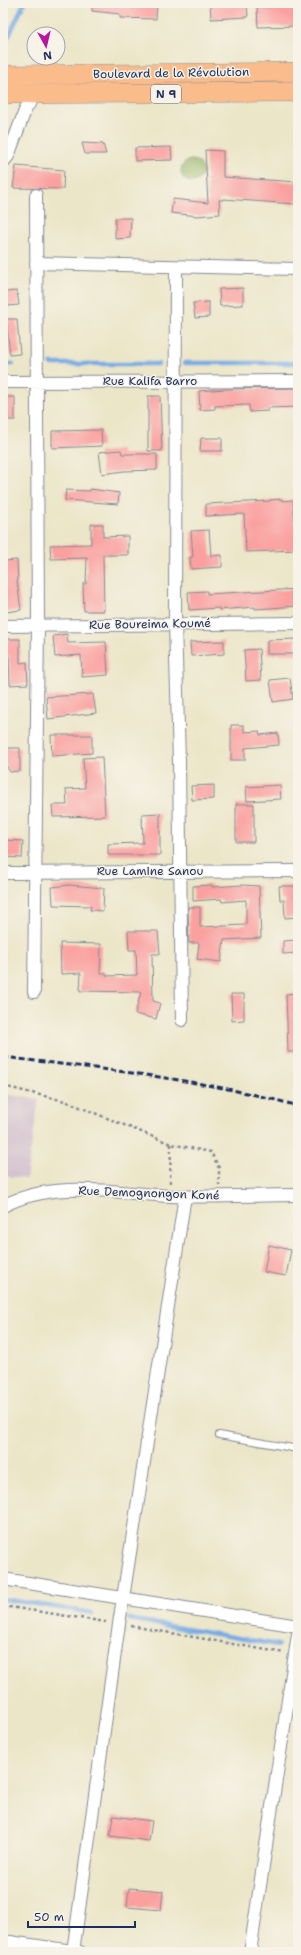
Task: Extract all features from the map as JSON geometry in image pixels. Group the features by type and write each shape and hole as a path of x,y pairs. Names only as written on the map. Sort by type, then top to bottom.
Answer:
{"main road":[{"name":"Boulevard de la Révolution","path":"3,75 298,72"},
{"name":"Boulevard de la Révolution","path":"35,95 298,92"},
{"name":"N 9","path":"3,94 35,95"}],"street":[{"path":"3,162 8,156 26,108 35,95"},
{"path":"34,992 34,872 38,625 36,195"},
{"path":"36,263 298,269"},
{"path":"176,266 175,623 182,1020"},
{"name":"Rue Kalifa Barro","path":"3,382 298,381"},
{"name":"Rue Boureima Koumé","path":"3,626 175,623 298,623"},
{"name":"Rue Lamine Sanou","path":"3,873 298,871"},
{"name":"Rue Demognongon Koné","path":"3,1206 16,1199 68,1191 98,1190 170,1196 298,1195"},
{"path":"3,1941 75,1952 119,1624 185,1196"},
{"path":"3,1578 124,1599 298,1626"},
{"path":"250,1952 298,1634"}],"lane":[{"path":"219,1435 298,1449"}],"path":[{"path":"3,1086 65,1101 171,1144 211,1152 219,1168 219,1196"},
{"path":"170,1196 171,1144"},
{"path":"3,1606 119,1624 295,1655"}],"shaded area":[{"path":"3,1094 39,1099 26,1179 3,1175"}],"green space":[{"path":"192,160 200,163 203,171 200,179 192,182 184,179 181,171 184,163"}],"building":[{"path":"92,3 157,3 156,19 120,18 120,14 92,11"},
{"path":"210,3 247,3 248,17 211,19"},
{"path":"284,3 298,3 298,26 258,27 257,7 283,6"},
{"path":"82,143 103,144 106,154 85,154"},
{"path":"171,147 172,160 135,161 135,148"},
{"path":"205,150 223,151 223,177 298,182 298,200 295,200 295,204 223,199 219,200 220,214 198,216 171,213 173,199 208,203"},
{"path":"16,166 64,170 63,189 13,188"},
{"path":"115,218 131,218 130,238 115,239"},
{"path":"243,288 243,305 220,306 219,289"},
{"path":"17,291 19,305 8,306 5,292"},
{"path":"209,302 209,317 195,318 193,303"},
{"path":"6,319 17,319 20,354 10,355"},
{"path":"297,388 298,407 268,408 268,411 250,412 249,405 215,406 215,409 200,410 199,391 225,389"},
{"path":"148,396 160,396 162,451 148,451"},
{"path":"3,397 15,397 15,420 3,420"},
{"path":"101,430 102,446 52,448 52,431"},
{"path":"201,438 222,438 222,451 200,451"},
{"path":"121,450 122,454 157,454 157,470 124,471 102,474 99,452"},
{"path":"90,489 119,493 118,504 65,500 66,490 90,491"},
{"path":"282,499 282,501 293,500 298,550 246,552 244,514 206,516 206,504 270,501"},
{"path":"91,524 103,524 103,537 128,536 128,555 103,555 104,611 84,611 83,584 86,584 87,558 51,559 50,545 91,544"},
{"path":"209,530 211,556 222,555 222,567 191,569 190,557 193,557 191,531"},
{"path":"17,560 17,581 21,610 6,612 3,589 3,561"},
{"path":"298,589 298,606 255,609 255,607 219,610 219,608 189,610 188,592 207,591 207,594"},
{"path":"67,634 68,643 106,642 108,675 82,677 81,655 55,657 53,636"},
{"path":"3,639 20,639 20,663 27,662 28,684 10,685 9,656 3,656"},
{"path":"296,639 297,654 267,654 267,640"},
{"path":"224,641 224,654 191,656 190,642"},
{"path":"259,649 261,680 246,681 244,650"},
{"path":"290,678 293,699 273,702 270,680"},
{"path":"93,694 96,713 48,719 46,697"},
{"path":"231,725 244,725 244,732 259,731 260,735 278,733 279,745 245,748 245,760 231,760"},
{"path":"51,735 92,735 92,753 52,756"},
{"path":"3,748 20,748 20,771 10,772 3,760"},
{"path":"102,757 105,816 53,817 52,805 67,805 66,789 85,788 83,758"},
{"path":"214,785 214,799 192,800 191,786"},
{"path":"280,785 281,799 247,801 246,787"},
{"path":"236,804 254,804 254,842 236,842"},
{"path":"160,813 160,855 108,855 108,844 143,843 142,814"},
{"path":"3,840 23,841 22,858 3,857"},
{"path":"69,885 104,888 103,911 90,910 91,906 53,905 52,887"},
{"path":"212,885 212,887 242,885 259,886 261,938 224,940 221,962 197,959 199,943 189,943 188,907 200,907 200,927 246,925 246,900 222,902 221,899 193,901 193,886"},
{"path":"279,886 298,886 298,917 285,918 284,900 280,900"},
{"path":"128,931 158,931 160,954 152,954 153,1001 160,1003 156,1019 135,1014 141,992 80,991 81,973 61,974 60,943 101,944 100,973 106,973 106,976 137,975 136,950 129,950"},
{"path":"298,940 298,953 283,954 283,941"},
{"path":"298,993 298,1052 288,1052 286,994"},
{"path":"231,994 244,994 244,1020 232,1021"},
{"path":"269,1245 291,1250 286,1276 264,1272"},
{"path":"113,1816 152,1821 149,1841 110,1836"},
{"path":"129,1888 163,1891 161,1910 127,1907"}],"waterway":[{"path":"9,36 24,3"},
{"path":"185,363 296,363"},
{"path":"3,364 13,364"},
{"path":"51,364 158,364"},
{"path":"3,1599 92,1613"},
{"path":"129,1619 278,1645"}],"railway":[{"path":"3,1057 189,1082 298,1106"}]}
